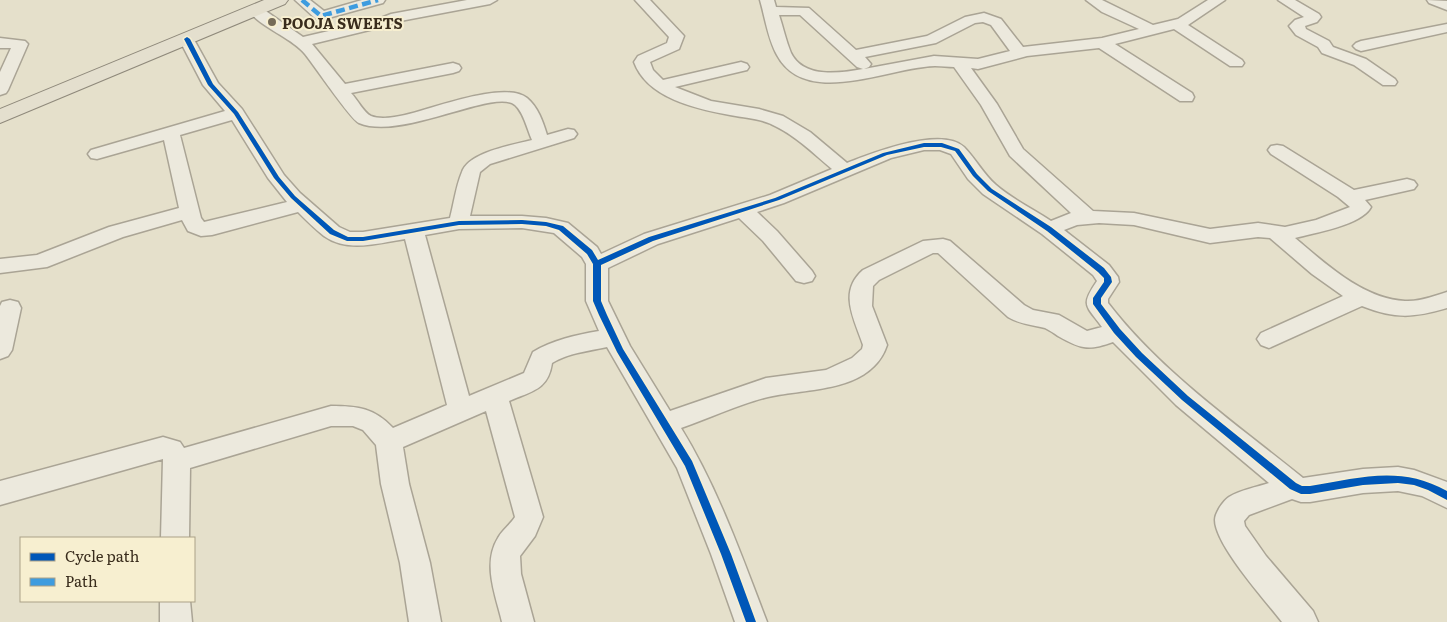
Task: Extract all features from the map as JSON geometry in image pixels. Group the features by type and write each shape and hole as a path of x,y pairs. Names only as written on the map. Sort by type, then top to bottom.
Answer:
{"main road":[{"path":"0,117 279,0"}],"street":[{"path":"302,0 321,16 378,0"},
{"path":"302,42 381,23 391,18 490,0"},
{"path":"642,0 677,36 674,46 644,59 642,69 648,76 662,86 705,104 766,115 778,120 793,128 844,170"},
{"path":"1093,0 1108,10 1134,20 1153,31"},
{"path":"870,72 804,11 768,5 784,54 792,65 811,76 837,78 934,61 978,64 1042,49 1102,43 1176,24 1199,13 1218,0"},
{"path":"1286,0 1314,16 1312,19 1296,26 1301,32 1320,41 1327,50 1360,62 1388,82"},
{"path":"1434,0 1447,6"},
{"path":"255,10 302,42 363,119 370,124 380,124 492,98 512,97 525,106 542,143"},
{"path":"853,55 931,40 970,20 984,16 996,22 1020,53"},
{"path":"1176,24 1236,63"},
{"path":"1361,46 1447,28"},
{"path":"187,39 211,85 236,113 277,178 301,205 332,232 347,240 364,239 459,223 522,222 546,224 561,228 590,252 597,264 598,301 613,337 689,464 726,554 751,622"},
{"path":"0,43 17,42 20,45 0,90"},
{"path":"1102,43 1186,97"},
{"path":"959,63 989,104 1016,152 1107,277 1108,282 1097,298 1097,304 1116,331 1185,398 1293,486 1301,490 1371,480 1405,479 1433,486 1447,496"},
{"path":"662,86 741,67"},
{"path":"341,90 453,68"},
{"path":"98,154 171,134 236,113"},
{"path":"171,134 189,211 195,226 201,229 212,228 301,205"},
{"path":"459,223 471,171 476,165 484,160 568,134"},
{"path":"597,264 667,233 777,199 844,170 904,149 924,145 952,147 957,150 975,175 990,190 1067,223 1134,219 1210,236 1258,230 1276,233 1295,233 1353,214 1361,207 1350,197 1277,150"},
{"path":"1350,197 1407,185"},
{"path":"743,210 770,236 804,276"},
{"path":"0,266 40,262 116,232 189,211"},
{"path":"413,230 462,411"},
{"path":"1276,233 1326,275 1363,296 1386,305 1405,309 1447,300"},
{"path":"664,424 766,388 829,380 860,365 872,354 875,345 861,306 862,283 871,275 930,246 943,246 1016,311 1028,318 1051,321 1082,339 1092,340 1116,331"},
{"path":"1269,339 1363,296"},
{"path":"0,350 10,308"},
{"path":"389,442 533,380 538,374 541,358 558,349 613,337"},
{"path":"495,396 528,517 527,525 522,533 510,544 506,551 505,563 518,622"},
{"path":"177,461 331,416 354,416 372,423 389,442 396,484 415,563 425,622"},
{"path":"0,493 162,448 170,449 174,452 177,461 175,537"},
{"path":"1293,486 1239,506 1229,518 1231,531 1256,566 1302,622"},
{"path":"175,602 176,622"}],"marked path":[{"path":"302,0 321,16 378,0"}],"cycle path":[{"path":"187,39 211,85 236,113 277,178 293,197 332,232 347,239 363,239 459,223 522,222 546,224 561,228 590,252 597,264 597,301 603,315 620,350 689,464 726,554 751,622"},
{"path":"597,264 651,239 777,199 885,154 924,145 942,145 957,150 975,175 990,190 1049,229 1101,270 1107,277 1108,282 1097,298 1097,304 1117,331 1139,355 1185,398 1293,486 1301,490 1310,490 1363,481 1398,479 1414,481 1431,487 1447,496"}],"place":[{"name":"POOJA SWEETS","path":"272,22"}]}
